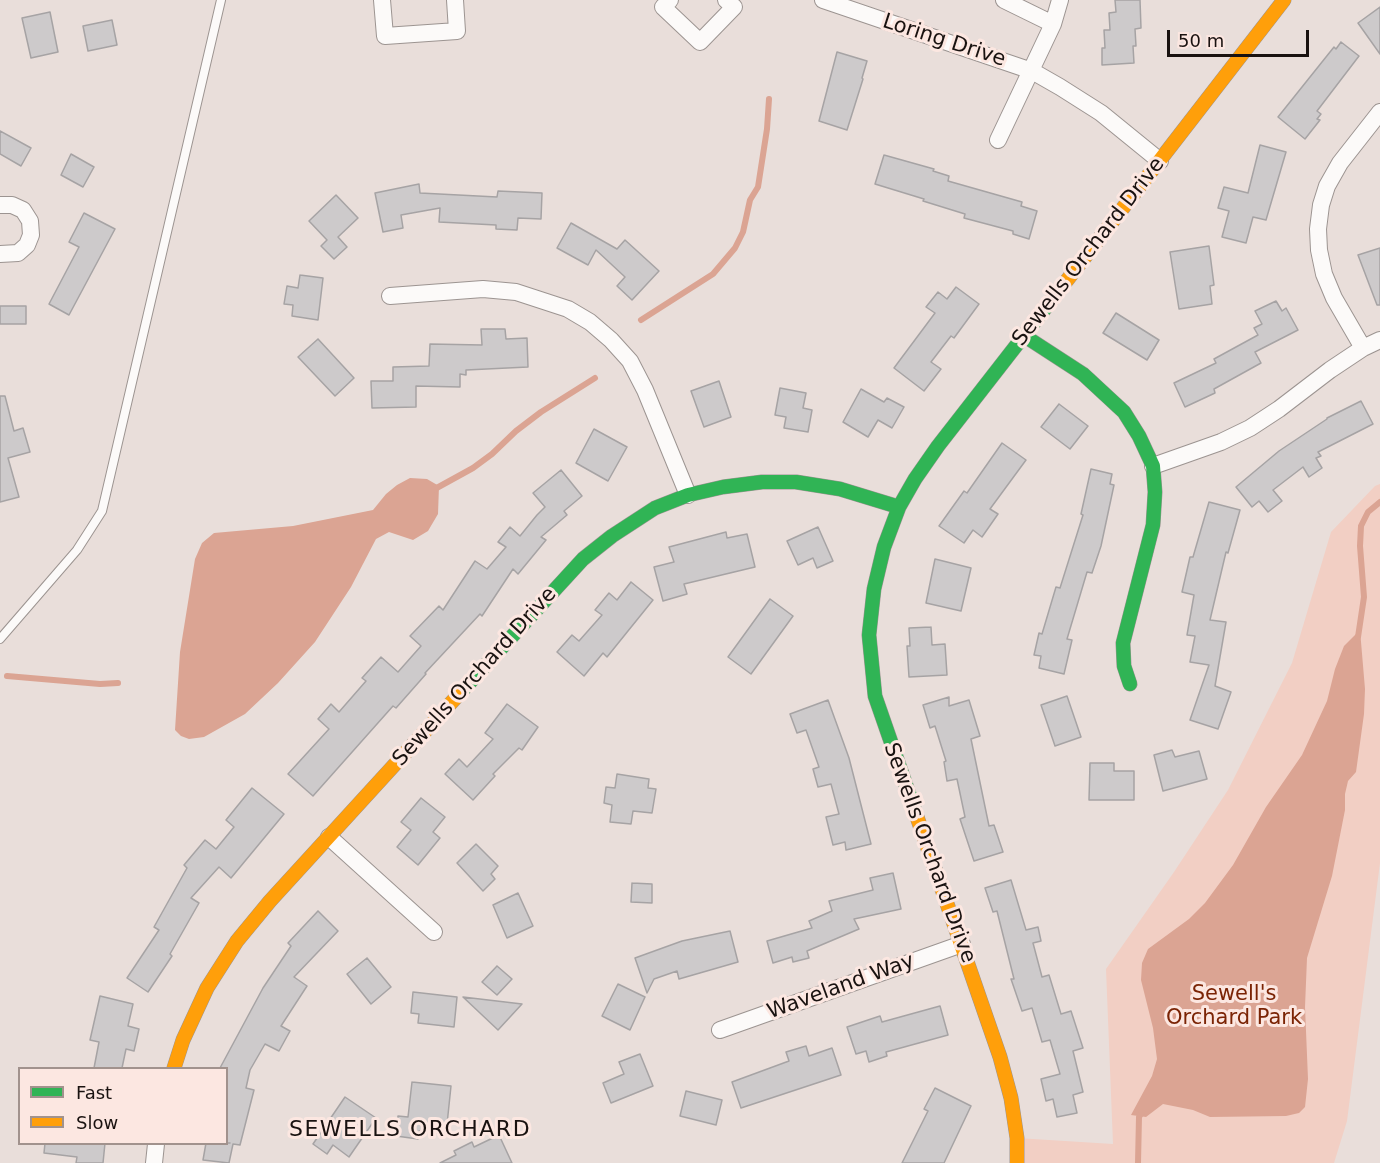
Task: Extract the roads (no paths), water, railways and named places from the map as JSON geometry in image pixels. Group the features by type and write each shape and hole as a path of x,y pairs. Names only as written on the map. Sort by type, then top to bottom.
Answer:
{"street":[{"path":"382,0 385,36 457,31 455,0"},
{"path":"670,0 663,7 700,42 734,7 726,0"},
{"name":"Loring Drive","path":"823,0 1032,71 1101,113 1160,161"},
{"path":"1004,0 1053,24"},
{"name":"Loring Drive","path":"998,140 1053,24 1060,0"},
{"name":"Sewells Orchard Drive","path":"1017,1163 1017,1138 1011,1098 1000,1057 875,696 869,635 874,589 884,547 899,507 915,479 1023,335 1284,0"},
{"path":"1363,348 1334,298 1324,274 1318,229 1321,205 1327,186 1340,163 1380,112"},
{"path":"0,205 12,205 23,210 30,221 32,235 27,245 18,253 0,254"},
{"path":"390,296 483,289 516,292 568,309 590,322 630,361 645,390 688,495"},
{"path":"1023,335 1083,374 1124,412 1139,436 1153,466 1155,492 1153,525 1123,643 1124,666 1130,684"},
{"path":"1153,466 1221,442 1250,428 1363,348 1380,340"},
{"name":"Sewells Orchard Drive","path":"174,1067 183,1040 207,988 237,941 583,559 635,519 655,508 688,495 723,486 762,482 796,483 840,489 899,507"},
{"path":"329,837 434,932"},
{"name":"Waveland Way","path":"720,1030 962,944"},
{"path":"154,1163 156,1145"}],"lane":[{"path":"0,639 77,550 102,511 221,0"}],"waterway":[{"path":"641,320 713,274 735,248 743,232 750,200 758,187 769,99"},
{"path":"433,490 473,468 541,412 595,378"},
{"path":"1358,637 1364,597 1360,546 1361,526 1368,512 1380,502"},
{"path":"7,676 100,684 118,683"},
{"path":"1138,1163 1139,1117 1142,1112"}],"district":[{"name":"SEWELLS ORCHARD","path":"410,1130"}],"park label":[{"name":"Sewell's Orchard Park","path":"1234,1007"}]}
